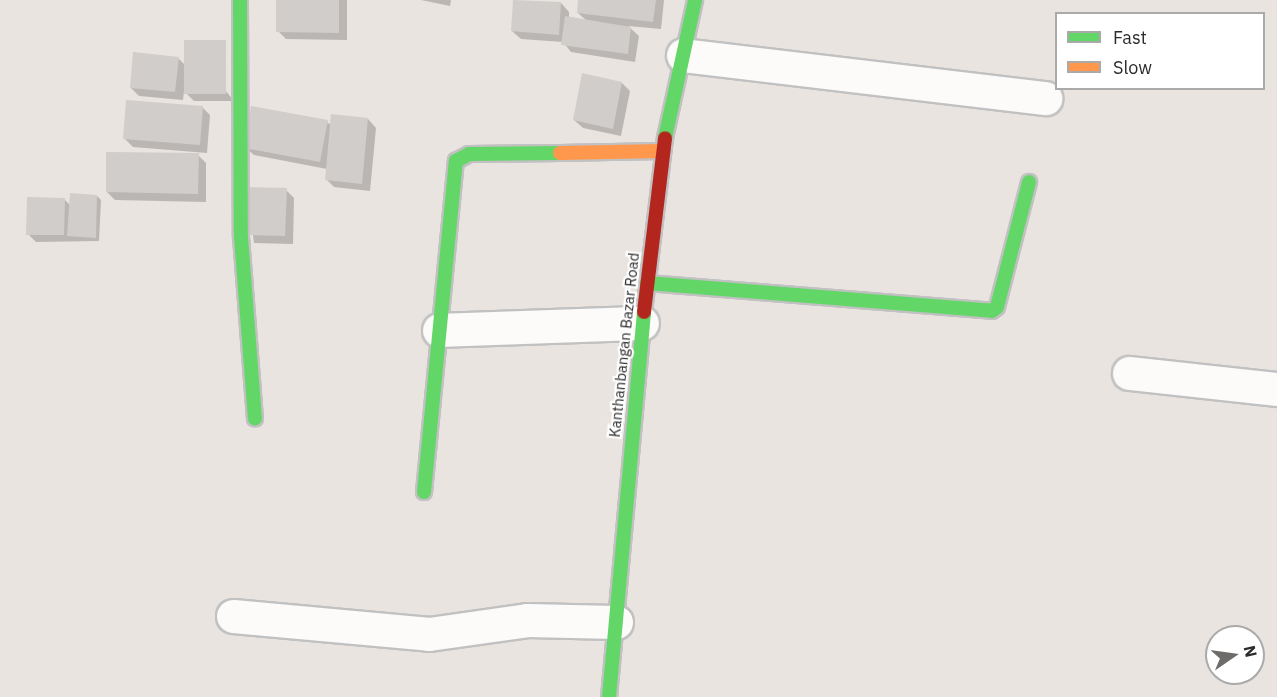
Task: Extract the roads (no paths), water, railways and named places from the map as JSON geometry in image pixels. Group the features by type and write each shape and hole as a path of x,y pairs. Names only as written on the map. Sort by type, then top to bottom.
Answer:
{"street":[{"path":"240,0 241,237 255,418"},
{"name":"Kanthanbangan Bazar Road","path":"609,697 642,322 662,151 695,0"},
{"path":"683,55 1045,98"},
{"path":"424,492 453,165 461,157 662,151"},
{"path":"646,283 992,311 997,307 1029,182"},
{"path":"439,330 642,322"},
{"path":"1129,373 1277,389"},
{"path":"233,616 429,634 527,620 616,622"}]}
